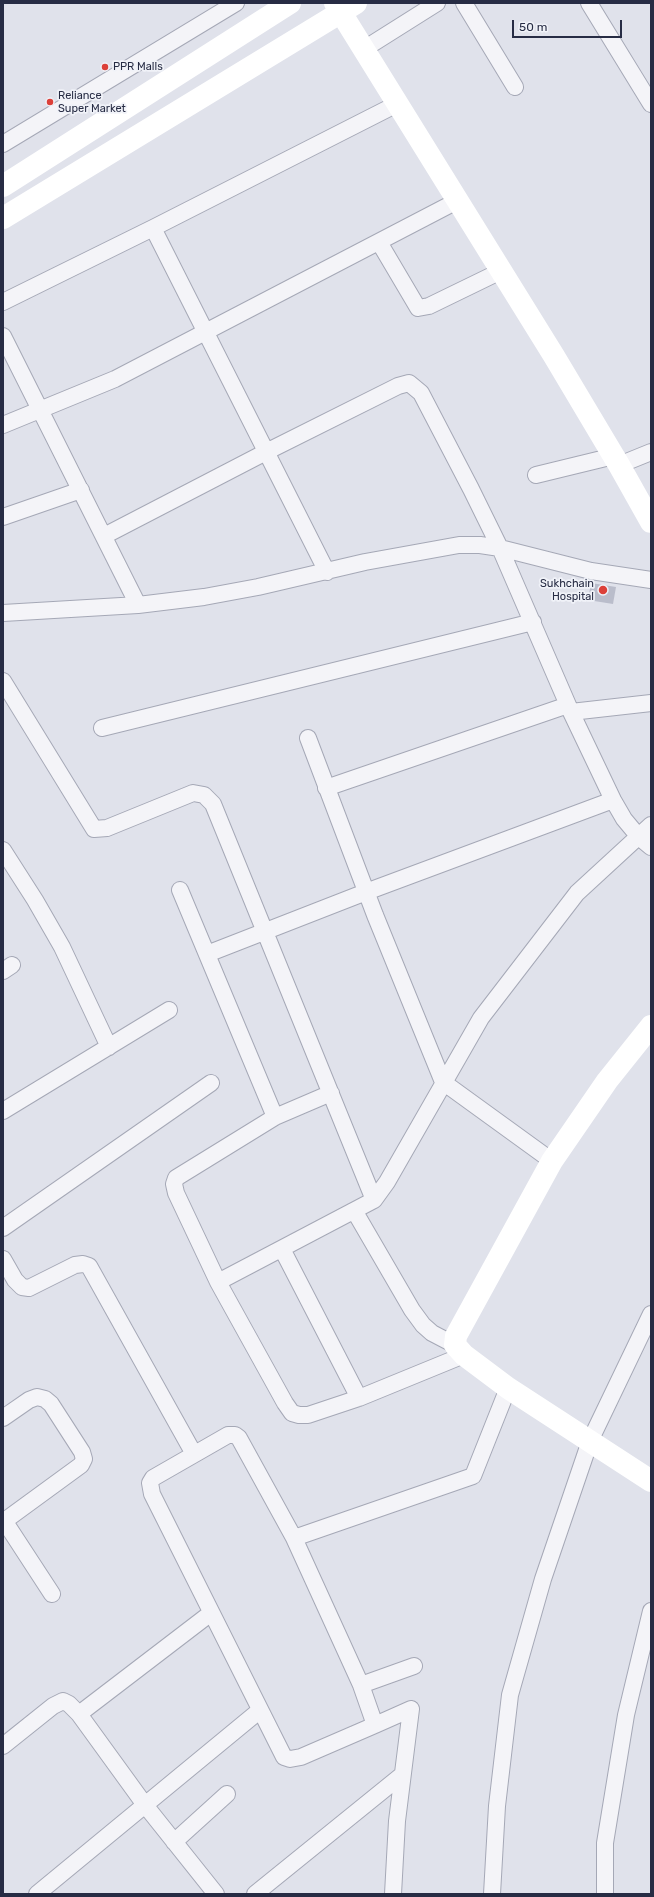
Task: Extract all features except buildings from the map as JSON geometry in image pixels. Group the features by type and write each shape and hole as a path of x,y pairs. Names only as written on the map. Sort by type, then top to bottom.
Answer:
{"street":[{"path":"3,144 236,3"},
{"path":"3,186 290,3"},
{"path":"364,49 437,3"},
{"path":"464,3 515,87"},
{"path":"590,3 651,104"},
{"path":"3,218 344,6 364,49 617,460 651,522"},
{"path":"3,302 398,104"},
{"path":"3,425 115,379 206,333 457,201"},
{"path":"153,228 327,572"},
{"path":"379,242 418,308 429,306 501,271"},
{"path":"4,342 41,410 138,605"},
{"path":"104,536 266,452 398,386 409,383 421,393 500,548 570,708 613,800 624,819 638,837 651,847"},
{"path":"536,475 651,452"},
{"path":"3,517 81,490"},
{"path":"3,613 138,605 204,597 327,572 365,562 459,545 480,545 500,548 592,571 651,580"},
{"path":"102,728 532,622"},
{"path":"3,681 94,829 107,828 193,793 204,795 213,804 374,1200"},
{"path":"326,788 570,708 651,703"},
{"path":"308,738 366,892 444,1082 552,1161"},
{"path":"207,954 366,892 613,800"},
{"path":"218,1282 355,1212 374,1200 387,1182 481,1018 577,893 651,825"},
{"path":"3,850 35,900 62,947 109,1047"},
{"path":"180,890 275,1117"},
{"path":"3,1111 169,1010"},
{"path":"460,1350 456,1336 552,1161 607,1081 651,1026"},
{"path":"3,1228 211,1083"},
{"path":"330,1093 275,1117 176,1178 174,1184 176,1193 218,1282 292,1413 299,1416 308,1415 359,1398 460,1350"},
{"path":"355,1212 416,1315 432,1333 460,1350 508,1388 651,1481"},
{"path":"282,1249 359,1398"},
{"path":"3,1259 15,1280 22,1287 29,1288 75,1265 83,1264 89,1266 194,1454"},
{"path":"492,1894 497,1806 510,1695 543,1579 590,1441 651,1314"},
{"path":"294,1538 473,1476 508,1388"},
{"path":"3,1418 29,1400 37,1397 45,1399 51,1404 82,1452 84,1459 81,1465 4,1520 52,1594"},
{"path":"375,1725 361,1685 294,1538 239,1438 235,1435 228,1435 158,1474 150,1483 152,1494 259,1711 284,1756 290,1759 301,1757 375,1725 411,1709 397,1821 393,1894"},
{"path":"605,1894 605,1843 626,1715 651,1611"},
{"path":"79,1714 211,1613"},
{"path":"361,1685 414,1666"},
{"path":"3,1746 53,1706 63,1701 79,1714 145,1805 216,1894"},
{"path":"37,1894 259,1711"},
{"path":"255,1894 402,1775"},
{"path":"174,1842 227,1794"}],"place":[{"name":"PPR Malls","path":"105,67"},
{"name":"Reliance Super Market","path":"50,102"},
{"name":"Sukhchain Hospital","path":"603,590"}]}
